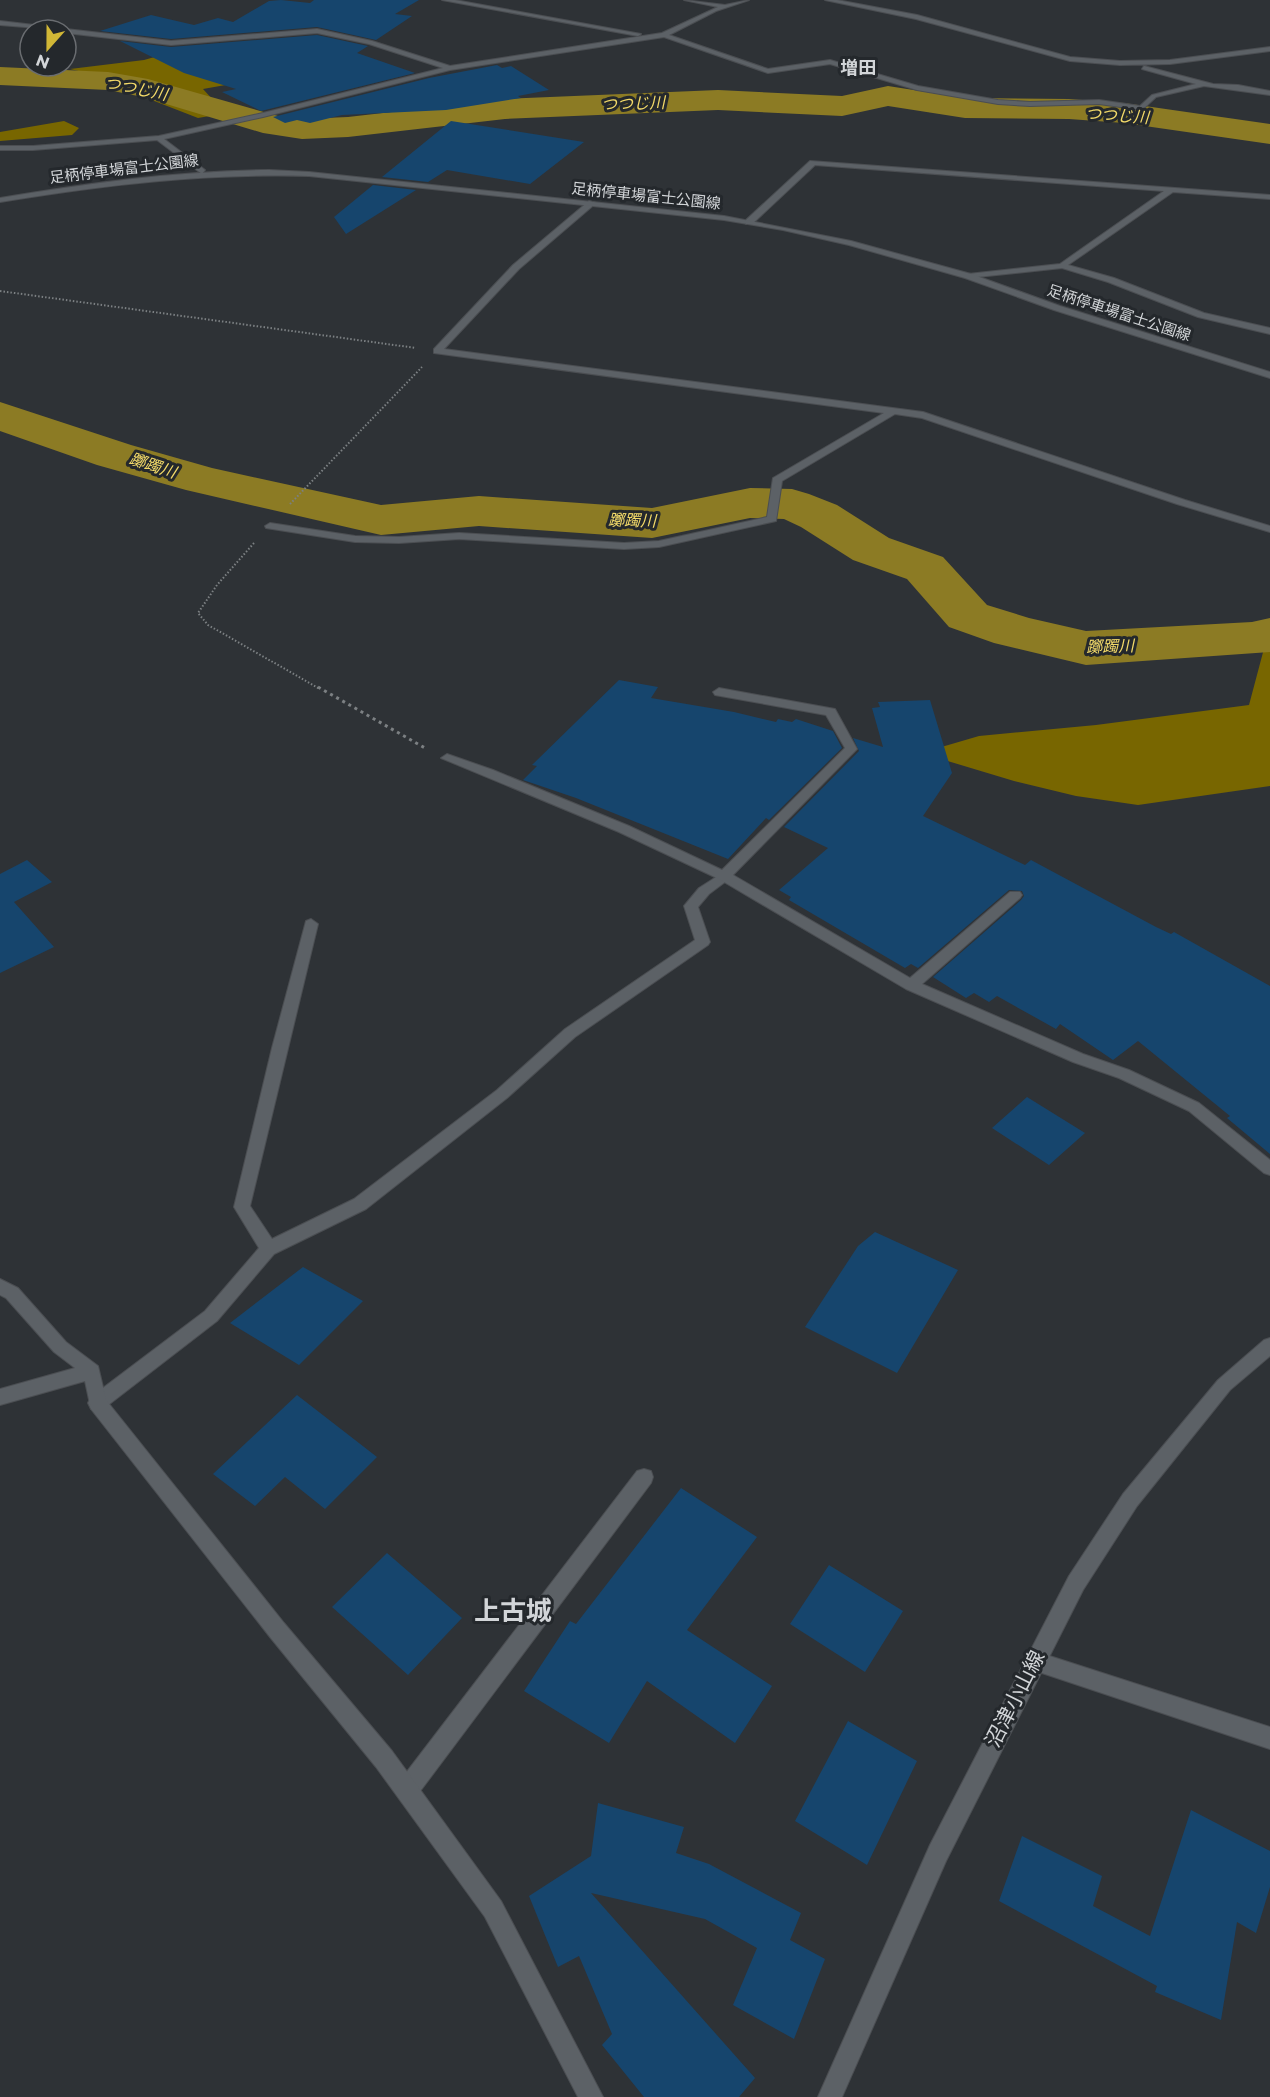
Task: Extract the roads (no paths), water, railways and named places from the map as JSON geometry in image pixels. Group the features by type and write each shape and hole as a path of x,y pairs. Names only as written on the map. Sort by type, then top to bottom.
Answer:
{"street":[{"path":"452,0 653,37"},
{"path":"687,0 724,6"},
{"path":"0,148 33,148 159,138 263,116 450,68 664,35 724,6 746,0"},
{"path":"828,0 917,17 1070,59 1127,63 1209,59 1270,49"},
{"path":"0,23 18,25"},
{"path":"78,32 171,43 317,31 370,42 450,68"},
{"path":"664,35 768,71 830,62 917,88 998,102 1030,104 1099,102 1142,108 1154,96 1203,84"},
{"path":"1127,63 1203,84 1270,93"},
{"path":"159,138 202,172"},
{"path":"749,222 813,163 1270,196"},
{"name":"足柄停車場富士公園線","path":"0,200 136,178 245,171 309,174 592,203 749,222 851,243 968,276 1057,308 1270,375"},
{"path":"1062,266 1171,190"},
{"path":"592,203 516,267 437,351 923,415 1181,502 1270,529"},
{"path":"968,276 1062,266 1111,280 1201,315 1270,331"},
{"path":"270,526 355,540 459,536 624,546 659,544 772,519 777,480 893,411"},
{"path":"96,1403 211,1316 268,1249 360,1204 502,1094 570,1033 703,942 691,906 851,749 831,712 719,692"},
{"path":"447,758 624,829 724,876 911,985 1078,1058 1124,1074 1194,1107 1270,1169"},
{"path":"911,985 1015,895"},
{"path":"268,1249 263,1237 242,1208 279,1048 311,924"},
{"path":"0,1286 12,1293 60,1347 92,1371 96,1403 277,1630 384,1758 493,1909 591,2097"},
{"name":"沼津小山線","path":"830,2097 938,1853 1076,1583 1130,1500 1224,1384 1270,1345"},
{"path":"0,1397 92,1371"},
{"path":"407,1790 644,1476"},
{"path":"1034,1662 1270,1738"}],"waterway":[{"name":"つつじ川","path":"0,76 108,81 148,88 275,126 302,129 348,127 505,109 718,100 842,106 888,96 965,108 1069,109 1124,113 1270,134"},
{"name":"躑躅川","path":"0,416 114,455 203,480 381,520 479,511 652,523 750,503 792,504 819,516 871,549 925,568 968,616 1013,631 1086,648 1261,638 1270,634"}],"district":[{"name":"増田","path":"858,68"},
{"name":"上古城","path":"513,1611"}]}
